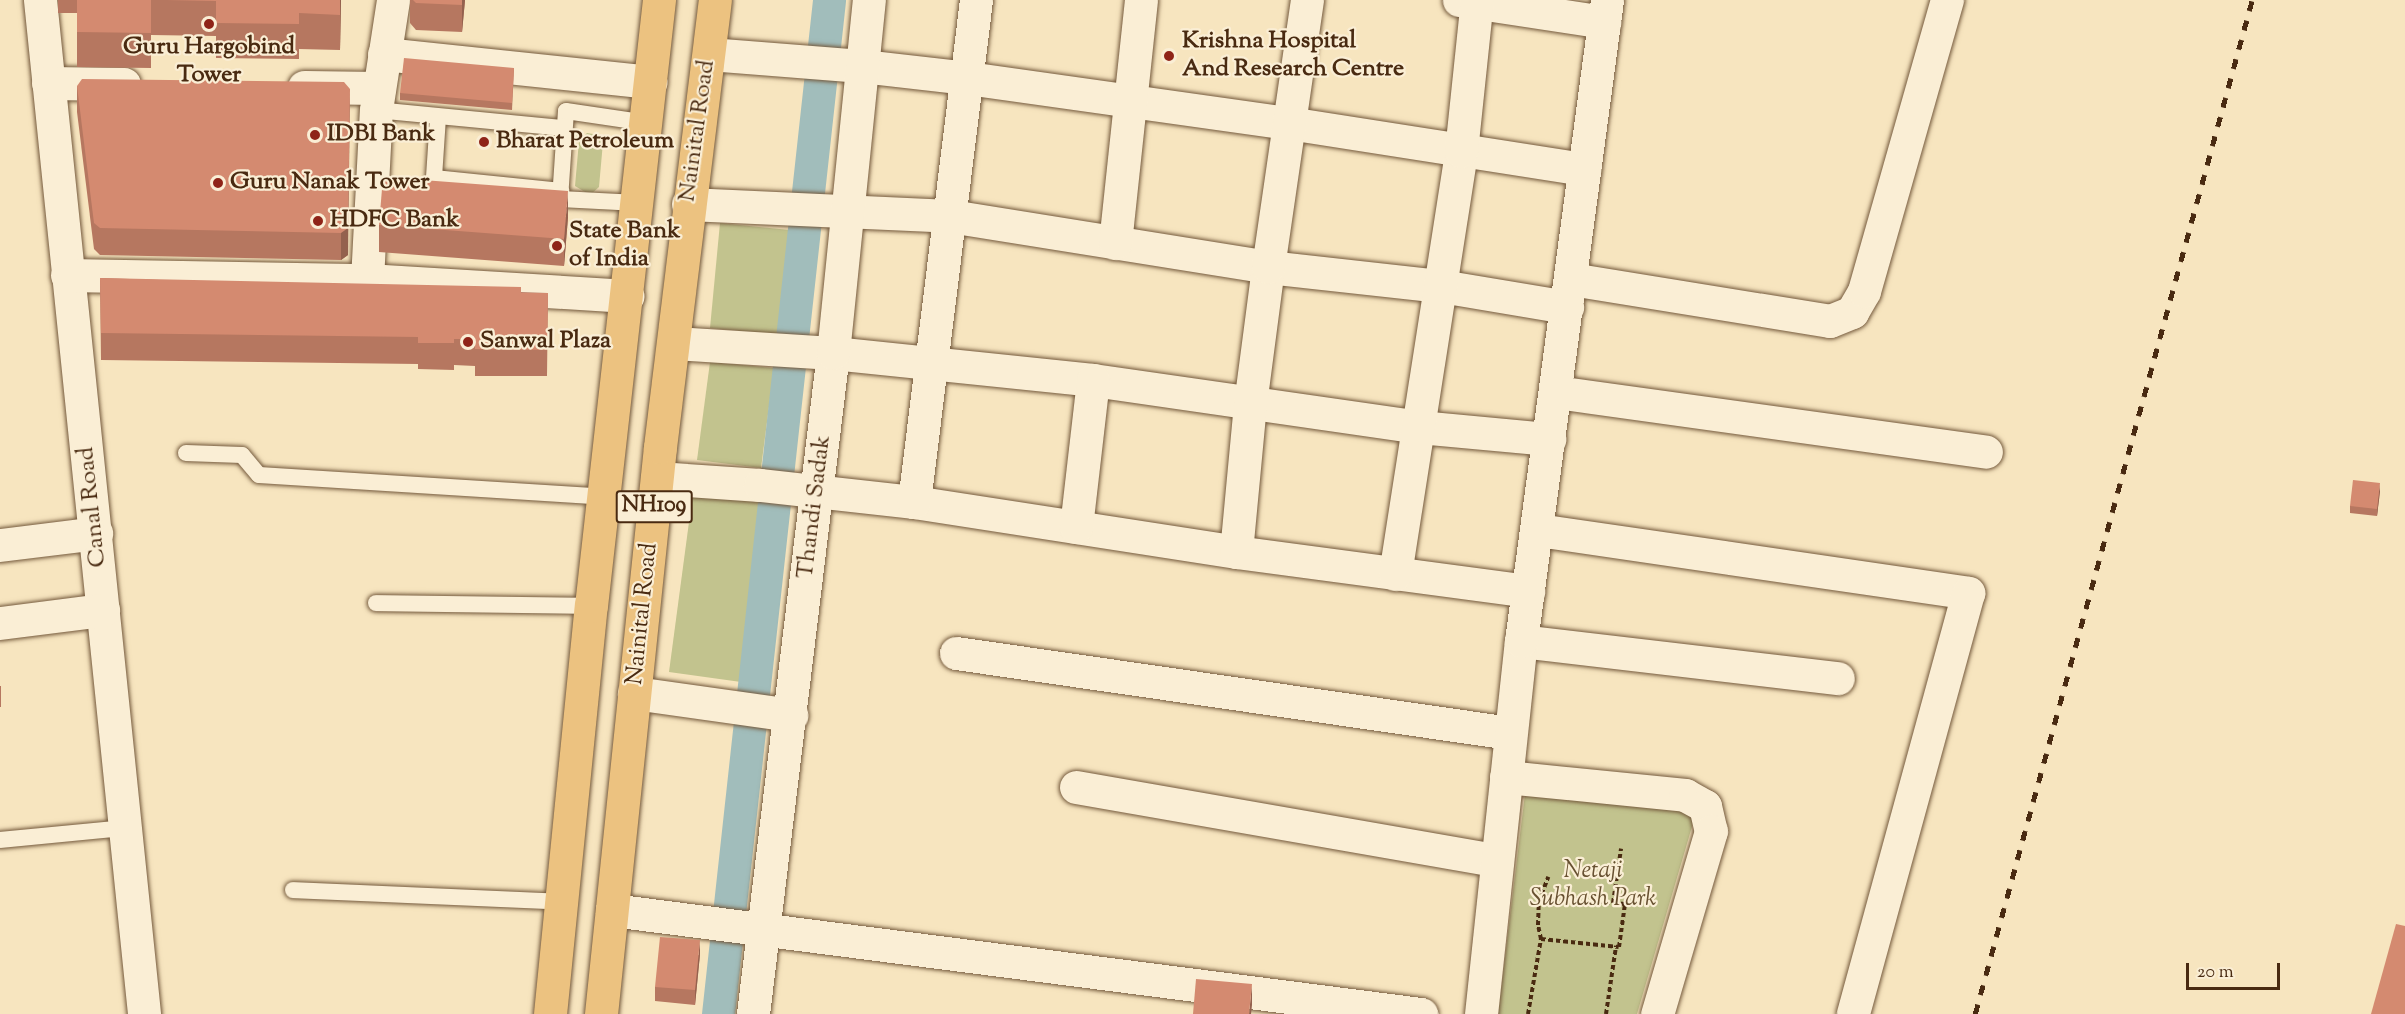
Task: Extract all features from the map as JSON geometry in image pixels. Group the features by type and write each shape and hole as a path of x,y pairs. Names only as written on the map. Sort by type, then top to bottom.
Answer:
{"highway":[{"name":"Nainital Road","path":"550,1014 591,606 628,296 659,0"},
{"name":"Nainital Road","path":"600,1014 688,204 715,0"},
{"path":"638,203 688,204"}],"street":[{"name":"Canal Road","path":"40,0 144,1014"},
{"path":"367,280 378,99 393,0"},
{"name":"Thandi Sadak","path":"753,1014 741,926 818,210 835,64 869,0"},
{"path":"914,502 976,0"},
{"path":"1115,243 1141,0"},
{"path":"1236,552 1250,404 1306,0"},
{"path":"688,204 950,216 1268,267 1441,286 1569,293 1830,321 1852,312 1864,291 1947,0"},
{"path":"1395,574 1461,150 1471,1 1605,11 1538,530 1521,641 1481,1014"},
{"path":"385,50 587,66 599,75 651,82"},
{"path":"709,54 968,78 1289,123 1584,170"},
{"path":"48,83 154,85"},
{"path":"272,86 378,99"},
{"path":"67,275 367,280 628,296"},
{"path":"674,343 803,352 1093,380 1419,427 1549,439"},
{"path":"1076,527 1093,380"},
{"path":"1556,392 1986,452"},
{"path":"657,478 914,502 1236,552 1528,591"},
{"path":"1538,530 1968,593 1853,1014"},
{"path":"0,545 96,533"},
{"path":"0,623 103,610"},
{"path":"1521,641 1838,678"},
{"path":"956,653 1510,733"},
{"path":"634,693 765,711"},
{"path":"1506,777 1685,795 1705,806 1711,831 1657,1014"},
{"path":"1076,787 1496,860"},
{"path":"612,910 1421,1014"}],"lane":[{"path":"378,99 438,117 564,128"},
{"path":"638,203 560,200 564,128 566,111 646,123"},
{"path":"438,117 434,178 561,190"},
{"path":"186,453 242,455 259,475 604,497"},
{"path":"376,603 591,606"},
{"path":"0,840 125,828"},
{"path":"293,890 562,902"}],"path":[{"path":"1613,903 1621,849"},
{"path":"1528,1014 1541,939 1539,901 1543,896 1548,877"},
{"path":"1541,939 1619,947 1624,904 1543,896"},
{"path":"1606,1014 1616,946"}],"green space":[{"path":"587,133 599,135 603,142 599,187 590,195 575,186 579,141"},
{"path":"720,223 790,230 780,335 710,328"},
{"path":"710,362 774,368 761,468 697,460"},
{"path":"693,492 765,502 741,682 669,672"},
{"name":"Netaji Subhash Park","path":"1525,794 1696,813 1637,1014 1498,1014"}],"building":[{"path":"77,0 151,0 151,33 77,32"},
{"path":"166,0 340,0 340,15 299,13 299,24 216,23 216,1"},
{"path":"413,0 462,0 462,5 416,3"},
{"path":"404,58 514,68 512,103 400,93"},
{"name":"Guru Nanak Tower","path":"82,79 344,82 350,89 348,228 341,233 100,228 94,223 77,86"},
{"path":"383,177 568,191 564,239 379,225"},
{"path":"100,278 521,287 521,293 548,293 547,350 475,349 475,339 454,339 454,343 418,343 418,337 101,333"},
{"path":"2353,480 2380,483 2377,509 2350,506"},
{"path":"2396,924 2405,926 2405,1014 2371,1014"},
{"path":"660,937 700,940 695,990 655,987"},
{"path":"1196,979 1252,984 1249,1014 1193,1014"}],"waterway":[{"path":"718,1014 829,0"}],"railway":[{"path":"1975,1014 2252,0"}],"place":[{"name":"Guru Hargobind Tower","path":"209,24"},
{"name":"Krishna Hospital And Research Centre","path":"1169,56"},
{"name":"IDBI Bank","path":"315,135"},
{"name":"Bharat Petroleum","path":"484,142"},
{"name":"Guru Nanak Tower","path":"218,183"},
{"name":"HDFC Bank","path":"318,221"},
{"name":"State Bank of India","path":"557,246"},
{"name":"Sanwal Plaza","path":"468,342"}]}
